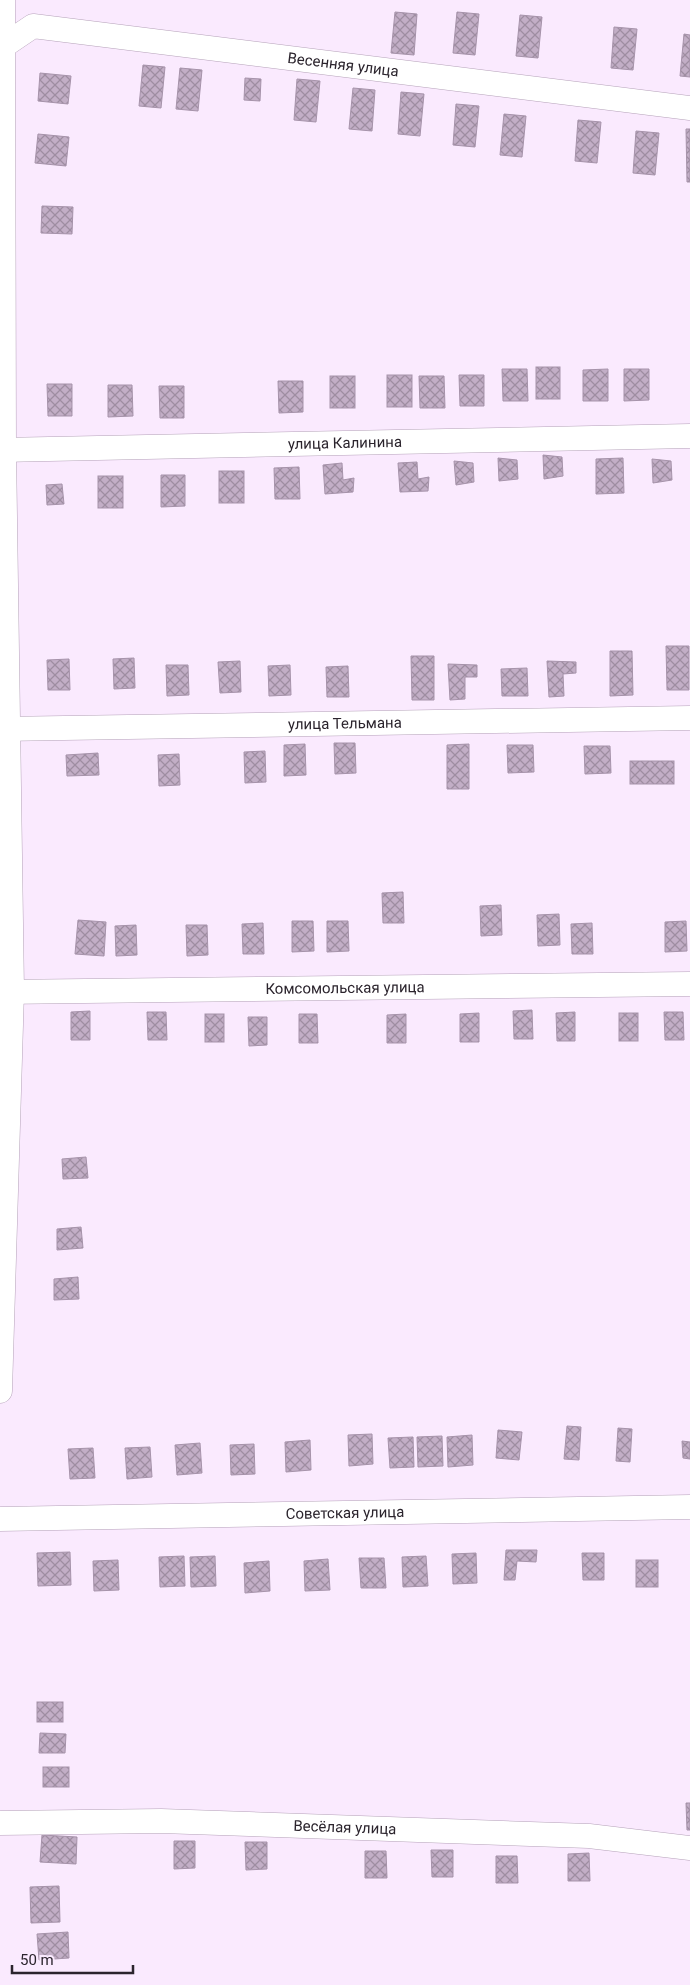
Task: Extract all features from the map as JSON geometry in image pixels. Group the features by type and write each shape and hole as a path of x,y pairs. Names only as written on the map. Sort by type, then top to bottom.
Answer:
{"street":[{"path":"0,1391 6,992 2,450 3,0"},
{"name":"Весенняя улица","path":"2,47 33,26 690,108"},
{"name":"улица Калинина","path":"2,450 690,436"},
{"name":"улица Тельмана","path":"3,729 690,718"},
{"name":"Комсомольская улица","path":"6,992 690,984"},
{"name":"Советская улица","path":"0,1519 690,1507"},
{"name":"Весёлая улица","path":"0,1823 161,1821 569,1835 690,1848"}],"building":[{"path":"395,12 417,14 414,55 391,53"},
{"path":"457,12 479,14 475,55 453,53"},
{"path":"520,15 542,17 538,58 516,56"},
{"path":"614,27 637,29 633,70 611,68"},
{"path":"684,34 690,35 690,77 680,76"},
{"path":"143,65 165,67 161,108 139,106"},
{"path":"180,68 202,70 198,111 176,109"},
{"path":"40,73 71,76 68,104 38,101"},
{"path":"245,78 261,79 260,101 244,100"},
{"path":"297,79 320,81 316,122 294,120"},
{"path":"353,88 375,90 372,131 349,129"},
{"path":"401,92 424,94 420,136 398,134"},
{"path":"456,104 479,106 475,147 453,145"},
{"path":"504,114 526,116 522,157 500,155"},
{"path":"578,120 601,122 597,163 575,161"},
{"path":"686,129 690,129 690,182 687,182"},
{"path":"636,131 659,133 655,175 633,173"},
{"path":"38,134 69,137 66,166 35,163"},
{"path":"42,206 73,207 72,234 41,233"},
{"path":"536,367 560,367 560,399 536,399"},
{"path":"502,369 527,369 528,401 503,401"},
{"path":"608,369 608,401 583,401 583,370"},
{"path":"624,369 649,369 649,400 624,401"},
{"path":"387,375 412,375 412,407 387,407"},
{"path":"459,375 484,375 484,406 460,406"},
{"path":"330,376 355,376 355,408 330,408"},
{"path":"419,376 444,376 445,408 420,408"},
{"path":"278,381 303,381 303,412 279,413"},
{"path":"47,384 72,384 72,416 48,416"},
{"path":"108,385 132,385 133,416 108,417"},
{"path":"159,386 184,386 184,418 160,418"},
{"path":"543,455 562,457 563,476 544,479"},
{"path":"498,458 517,460 518,479 499,481"},
{"path":"623,458 624,493 596,494 596,459"},
{"path":"652,459 671,461 672,480 653,483"},
{"path":"454,461 473,463 474,482 456,485"},
{"path":"417,462 418,479 429,477 428,491 400,492 398,463"},
{"path":"342,463 343,480 354,478 353,492 325,494 323,465"},
{"path":"299,467 300,499 275,499 274,468"},
{"path":"219,471 244,471 244,503 219,503"},
{"path":"161,475 185,475 185,506 161,507"},
{"path":"98,476 123,476 123,508 98,508"},
{"path":"62,484 64,504 47,505 46,485"},
{"path":"666,646 689,646 689,690 667,690"},
{"path":"610,651 632,651 633,695 610,696"},
{"path":"411,656 434,656 434,700 412,700"},
{"path":"134,658 135,688 114,689 113,659"},
{"path":"69,659 70,690 48,690 47,660"},
{"path":"240,661 241,692 220,693 218,662"},
{"path":"547,661 576,662 576,673 563,674 564,696 549,697"},
{"path":"448,664 477,665 477,677 465,677 465,699 450,700"},
{"path":"166,665 188,665 189,695 167,696"},
{"path":"290,665 291,695 269,696 268,666"},
{"path":"348,666 349,697 327,697 326,667"},
{"path":"527,668 528,696 502,696 501,669"},
{"path":"334,743 355,743 356,773 335,774"},
{"path":"305,744 306,775 284,776 284,745"},
{"path":"469,744 469,789 447,789 447,745"},
{"path":"507,745 533,745 534,772 508,773"},
{"path":"584,746 610,746 611,773 585,774"},
{"path":"265,751 266,782 245,783 244,752"},
{"path":"98,753 99,775 67,776 66,755"},
{"path":"179,754 180,785 159,786 158,755"},
{"path":"630,761 674,761 674,784 630,784"},
{"path":"403,892 404,923 383,923 382,893"},
{"path":"501,905 502,935 481,936 480,906"},
{"path":"559,914 560,945 538,946 537,915"},
{"path":"78,920 106,922 104,956 75,954"},
{"path":"292,921 313,921 314,951 292,952"},
{"path":"327,921 348,921 349,951 327,952"},
{"path":"686,921 687,951 665,952 665,922"},
{"path":"263,923 264,954 243,954 242,924"},
{"path":"592,923 593,954 572,954 571,924"},
{"path":"136,925 137,955 116,956 115,926"},
{"path":"186,925 207,925 208,955 187,956"},
{"path":"532,1010 533,1039 514,1039 513,1011"},
{"path":"90,1011 90,1040 71,1040 71,1012"},
{"path":"147,1012 166,1012 167,1040 148,1040"},
{"path":"575,1012 575,1041 557,1041 556,1013"},
{"path":"664,1012 683,1012 684,1040 665,1040"},
{"path":"479,1013 479,1042 460,1042 460,1014"},
{"path":"619,1013 638,1013 638,1041 619,1041"},
{"path":"205,1014 224,1014 224,1042 205,1042"},
{"path":"299,1014 317,1014 318,1043 299,1043"},
{"path":"406,1014 406,1043 387,1043 387,1015"},
{"path":"248,1017 267,1017 267,1045 249,1046"},
{"path":"86,1157 88,1178 63,1179 62,1159"},
{"path":"81,1227 83,1248 57,1250 57,1229"},
{"path":"78,1277 79,1299 54,1300 54,1279"},
{"path":"567,1426 581,1427 579,1460 564,1459"},
{"path":"618,1428 632,1429 630,1462 616,1461"},
{"path":"498,1430 522,1432 519,1460 496,1458"},
{"path":"372,1434 373,1464 349,1466 348,1435"},
{"path":"472,1435 473,1465 448,1467 447,1437"},
{"path":"442,1436 443,1466 418,1467 417,1437"},
{"path":"413,1437 414,1467 390,1468 388,1438"},
{"path":"310,1440 311,1470 286,1472 285,1442"},
{"path":"682,1441 690,1442 690,1459 683,1458"},
{"path":"200,1443 202,1473 177,1475 175,1445"},
{"path":"254,1444 255,1474 231,1475 230,1445"},
{"path":"150,1447 152,1477 127,1479 125,1448"},
{"path":"93,1448 95,1478 70,1479 68,1449"},
{"path":"506,1550 537,1550 536,1562 517,1561 515,1580 504,1580"},
{"path":"70,1552 71,1585 38,1586 37,1553"},
{"path":"476,1553 477,1583 453,1584 452,1554"},
{"path":"582,1553 604,1553 604,1580 583,1580"},
{"path":"184,1556 185,1586 160,1587 159,1557"},
{"path":"215,1556 216,1586 191,1587 190,1557"},
{"path":"426,1556 428,1586 403,1587 402,1557"},
{"path":"359,1558 384,1558 386,1588 361,1588"},
{"path":"328,1559 330,1590 305,1591 304,1561"},
{"path":"118,1560 119,1590 94,1591 93,1561"},
{"path":"636,1560 658,1560 658,1587 636,1587"},
{"path":"269,1561 270,1591 245,1593 244,1563"},
{"path":"37,1702 63,1702 63,1722 37,1722"},
{"path":"40,1733 66,1734 65,1753 39,1753"},
{"path":"43,1767 69,1767 69,1787 43,1787"},
{"path":"686,1803 690,1803 690,1830 687,1830"},
{"path":"42,1835 77,1837 76,1864 40,1862"},
{"path":"174,1841 195,1841 195,1868 174,1869"},
{"path":"245,1842 267,1842 267,1869 246,1870"},
{"path":"431,1850 453,1850 453,1877 432,1877"},
{"path":"365,1851 386,1851 387,1878 365,1878"},
{"path":"589,1853 590,1881 568,1881 568,1854"},
{"path":"496,1856 517,1856 518,1883 496,1883"},
{"path":"59,1886 60,1922 31,1923 30,1887"},
{"path":"68,1932 69,1958 39,1960 37,1934"}]}
